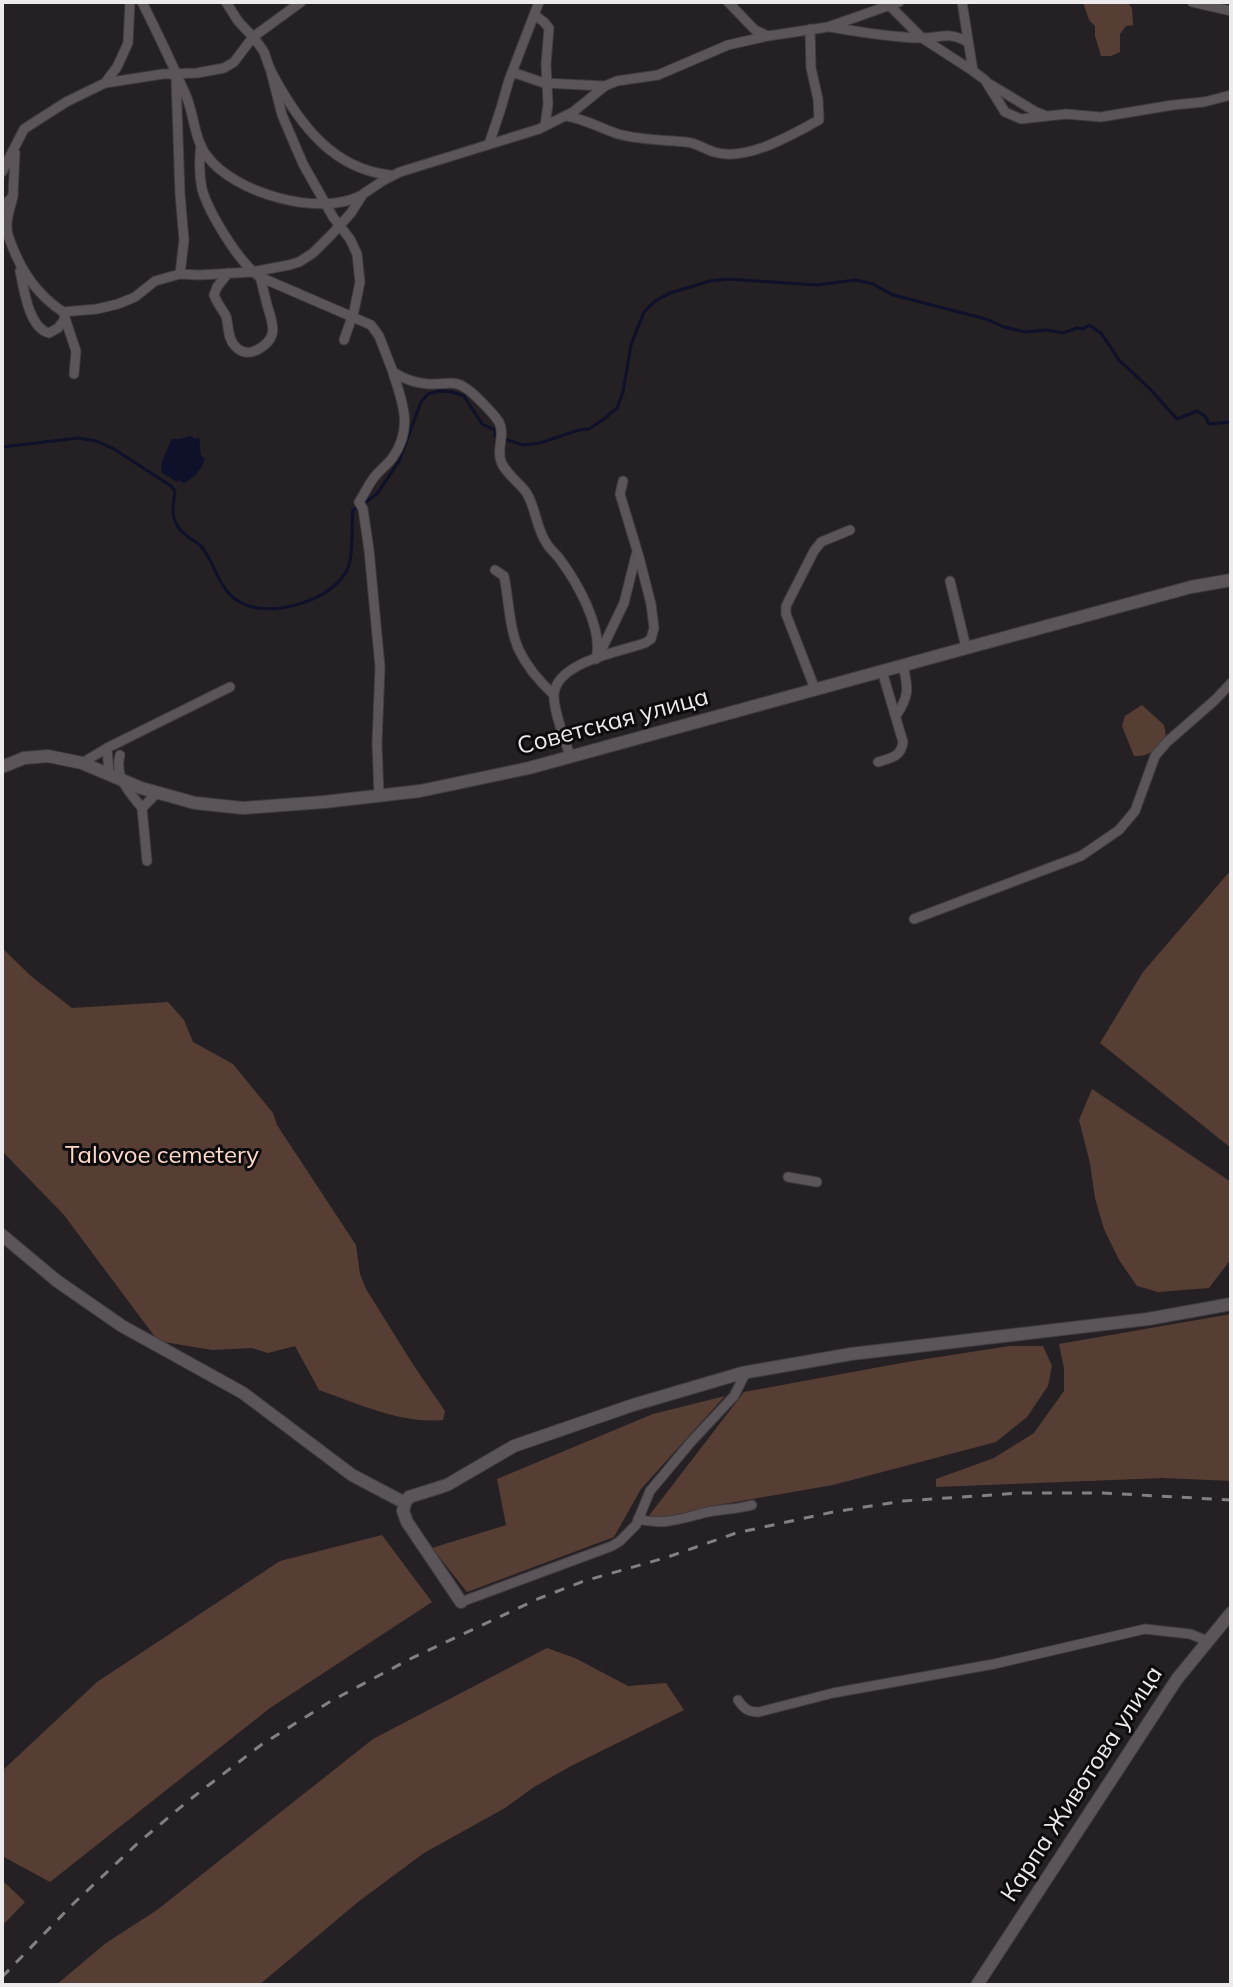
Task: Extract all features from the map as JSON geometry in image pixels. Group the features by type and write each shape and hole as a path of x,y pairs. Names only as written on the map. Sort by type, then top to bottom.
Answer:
{"main road":[{"name":"Советская улица","path":"2,767 24,758 48,756 82,763 157,793 195,803 243,808 420,791 529,768 966,647 1191,587 1231,580"},
{"path":"2,1235 57,1281 122,1326 243,1393 352,1475 405,1503"},
{"path":"461,1602 407,1522 403,1511 405,1503 409,1497 447,1485 514,1446 633,1405 746,1372 851,1354 1148,1319 1231,1304"},
{"name":"Карпа Животова улица","path":"977,1985 1159,1705 1231,1613"}],"street":[{"path":"105,83 117,67 128,43 130,2"},
{"path":"142,2 172,61 206,155 219,169 264,194 284,200 327,205 352,200 394,175 545,126 573,112 605,86 617,81 658,75 728,45 828,27 894,4 922,38 1036,112 1048,116"},
{"path":"226,2 263,50 276,97 303,164 357,254 360,282 344,340"},
{"path":"2,172 24,129 66,102 105,83 224,68 234,62 253,37 301,2"},
{"path":"489,144 539,2"},
{"path":"728,2 755,30 768,36"},
{"path":"962,2 973,71"},
{"path":"1192,2 1231,11"},
{"path":"535,15 549,28 545,126"},
{"path":"828,27 881,36 922,38 950,34 968,42"},
{"path":"566,116 586,120 618,134 700,144 714,152 734,154 766,146 819,120 811,68 810,29"},
{"path":"271,72 303,122 330,151 360,169 394,175"},
{"path":"512,72 546,83 605,86"},
{"path":"176,75 184,240 180,274"},
{"path":"985,80 1001,107 1021,119 1066,114 1101,117 1231,95"},
{"path":"16,145 13,196 4,209 4,229 19,264 36,289 64,316 76,351 74,374"},
{"path":"201,145 203,193 222,230 256,274 273,320 273,333 266,344 254,352 243,352 233,345 226,316 214,295 228,273"},
{"path":"64,316 118,304 135,297 155,281 180,274 256,274 299,262 313,253 339,226 363,194"},
{"path":"19,264 24,290 35,323 41,331 49,333 58,328 64,316"},
{"path":"256,274 371,325 379,336 400,393 406,422 404,433 392,457 376,475 361,505 380,667 377,743 379,796"},
{"path":"393,372 415,382 455,383 465,387 500,424 499,456 504,468 526,493 546,543 574,580 597,631 599,648 596,659"},
{"path":"570,756 554,695 558,681 569,669 645,643 651,639 654,628 651,604 620,494 623,481"},
{"path":"815,689 786,614 786,606 821,542 850,530"},
{"path":"596,659 624,603 636,550"},
{"path":"495,570 504,576 519,651 554,695"},
{"path":"950,581 966,647"},
{"path":"896,716 908,692 903,665"},
{"path":"878,762 896,756 902,750 903,742 882,671"},
{"path":"914,919 1081,856 1119,830 1135,811 1155,756 1231,683"},
{"path":"82,763 230,687"},
{"path":"107,748 114,777 142,808 147,861"},
{"path":"114,777 120,755"},
{"path":"142,808 157,793"},
{"path":"788,1177 817,1182"},
{"path":"461,1602 612,1546 636,1525 650,1491 734,1396 746,1372"},
{"path":"638,1519 662,1523 680,1521 752,1505"},
{"path":"738,1700 750,1712 759,1712 833,1693 994,1664 1145,1629 1190,1634 1208,1641"}],"green space":[{"path":"1083,2 1127,2 1132,8 1133,25 1126,26 1120,34 1120,52 1101,56 1095,26 1089,20"},
{"path":"1142,705 1164,725 1166,736 1153,751 1134,756 1122,726 1125,716"},
{"path":"1231,870 1231,1148 1100,1043 1143,972"},
{"name":"Talovoe cemetery","path":"2,948 72,1008 168,1002 184,1020 193,1042 233,1064 273,1113 277,1125 356,1245 360,1274 366,1289 445,1411 443,1420 396,1416 319,1390 295,1346 268,1353 252,1348 212,1350 158,1341 64,1215 2,1151"},
{"path":"1092,1089 1231,1182 1231,1259 1209,1288 1158,1292 1137,1286 1119,1260 1104,1229 1095,1198 1079,1120"},
{"path":"1231,1314 1231,1481 1163,1478 936,1487 936,1479 994,1458 1034,1433 1064,1391 1059,1344"},
{"path":"1009,1346 1043,1346 1052,1366 1048,1386 1027,1417 996,1442 833,1485 718,1505 665,1518 648,1517 744,1392"},
{"path":"725,1396 641,1489 614,1537 467,1592 432,1548 506,1525 497,1479 653,1414"},
{"path":"382,1535 432,1602 270,1708 50,1882 2,1856 2,1771 97,1682 280,1561"},
{"path":"547,1648 575,1658 628,1686 666,1683 684,1710 571,1766 505,1808 424,1853 358,1902 259,1985 56,1985 106,1943 157,1910 373,1739"},
{"path":"2,1880 25,1902 2,1926"}],"water":[{"path":"199,437 201,456 205,458 195,476 184,483 177,482 161,472 162,461 172,439"}],"waterway":[{"path":"364,503 377,494 399,461 421,402 428,394 439,391 464,396 482,424 495,430 495,436 523,445 589,429 617,408 631,345 644,312 670,293 727,279 817,285 855,280 873,284 893,295 1025,332 1047,330 1063,333 1089,325 1101,333 1119,360 1177,419 1197,411 1205,416 1209,424 1231,422"},
{"path":"2,447 78,438 114,449 171,486 175,491 173,510 177,526 201,546 231,596 251,607 283,608 301,604 331,588 349,565 353,510 358,507"}],"railway":[{"path":"2,1977 138,1843 261,1745 331,1701 410,1659 540,1598 736,1533 903,1501 1021,1493 1103,1493 1231,1500"}]}
